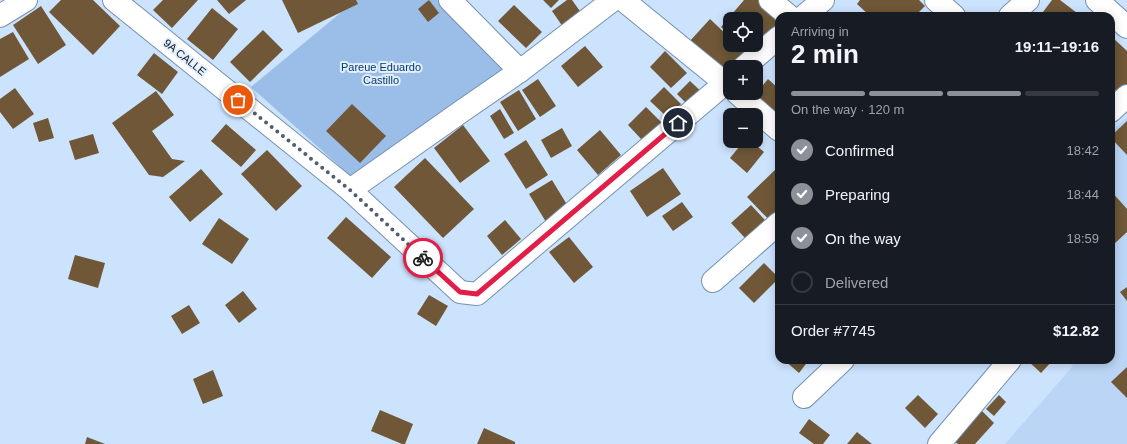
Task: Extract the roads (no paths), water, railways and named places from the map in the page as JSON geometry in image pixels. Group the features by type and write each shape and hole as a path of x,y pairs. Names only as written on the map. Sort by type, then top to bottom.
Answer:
{"street":[{"path":"0,16 26,0"},
{"name":"9A CALLE","path":"114,0 350,190 460,292 477,294 723,92"},
{"path":"450,0 520,71"},
{"path":"350,190 520,71 613,0"},
{"path":"623,0 723,80"},
{"path":"770,0 784,12"},
{"path":"808,12 822,0"},
{"path":"936,0 950,12"},
{"path":"1014,12 1028,0"},
{"path":"1097,0 1110,12"},
{"path":"1115,16 1127,27"},
{"path":"752,60 775,40"},
{"path":"1115,107 1127,96"},
{"path":"746,100 775,126"},
{"path":"713,282 775,227"},
{"path":"804,397 839,364"},
{"path":"939,444 1007,364"}],"park label":[{"name":"Pareue Eduardo Castillo","path":"381,73"}]}
